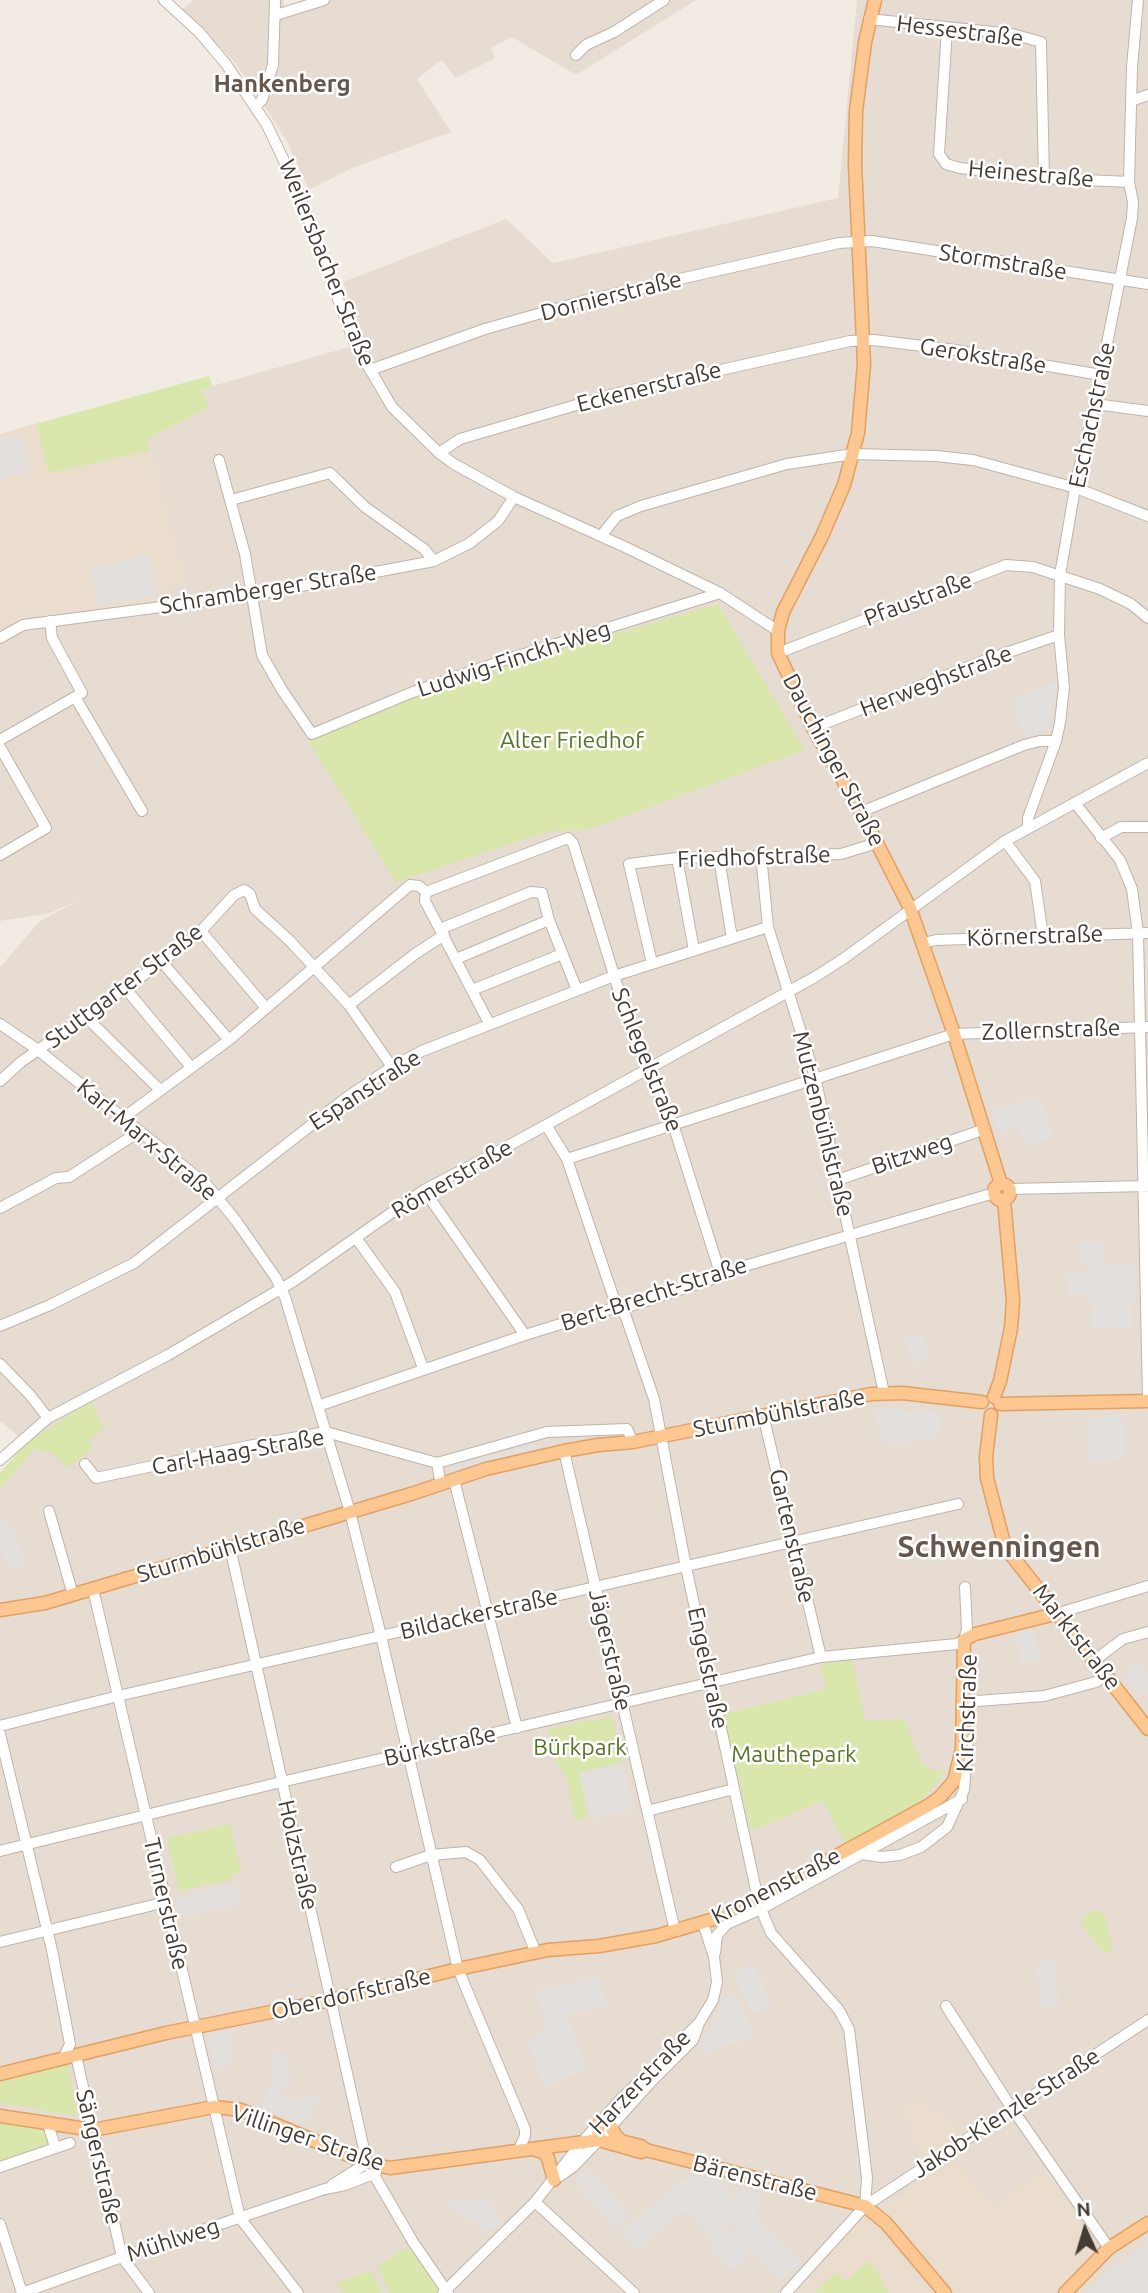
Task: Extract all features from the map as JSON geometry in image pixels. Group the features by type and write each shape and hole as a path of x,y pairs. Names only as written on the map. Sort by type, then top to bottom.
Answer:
{"main road":[{"name":"Dauchinger Straße","path":"875,0 856,111 855,164 864,392 853,454 844,485 822,537 783,612 778,631 778,653 813,729 861,812 911,908 985,1129 1002,1192 1013,1301 1011,1328 1000,1381 992,1401"},
{"name":"Sturmbühlstraße","path":"0,1610 45,1603 73,1595 486,1469 564,1451 633,1442 848,1397 884,1393 992,1401 1148,1400"},
{"name":"Marktstraße","path":"992,1401 984,1412 991,1415 986,1457 987,1478 1005,1547 1148,1729"},
{"path":"967,1638 1059,1613"},
{"name":"Kirchstraße","path":"954,1781 962,1749 967,1702 967,1638"},
{"name":"Kronenstraße","path":"703,1923 759,1904 855,1852 929,1805 954,1781"},
{"name":"Oberdorfstraße","path":"0,2074 195,2027 331,2000 536,1952 598,1946 703,1923"},
{"name":"Villinger Straße","path":"0,2116 93,2130 215,2107 241,2110 338,2150 370,2169 592,2142"},
{"path":"592,2142 598,2129 606,2124"},
{"name":"Bärenstraße","path":"606,2124 621,2141 646,2150 865,2206"},
{"name":"Bärenstraße","path":"592,2142 640,2152 646,2150"},
{"path":"534,2150 543,2152 548,2158 554,2180"},
{"path":"865,2206 886,2223 945,2293"},
{"path":"1065,2293 1109,2248 1148,2223"}],"street":[{"name":"Weilersbacher Straße","path":"164,0 199,32 256,106 284,158 349,329 392,407 454,464 513,497 720,593 778,631"},
{"path":"256,106 262,100 273,65 275,0"},
{"path":"276,15 324,0"},
{"path":"576,55 586,45 614,32 664,0"},
{"name":"Eschachstraße","path":"1028,826 1028,818 1056,741 1064,687 1059,635 1060,575 1132,218 1133,202 1129,182 1131,101 1138,0"},
{"name":"Hessestraße","path":"870,19 1012,34 1041,42 1044,178"},
{"name":"Heinestraße","path":"947,29 939,154 946,164 1044,178 1129,182"},
{"path":"1131,101 1148,95"},
{"name":"Stormstraße","path":"858,241 872,241 1148,285"},
{"name":"Dornierstraße","path":"370,370 485,329 587,300 751,261 858,241"},
{"name":"Gerokstraße","path":"864,340 955,351 1101,375"},
{"name":"Eckenerstraße","path":"439,453 460,439 614,394 770,358 864,340"},
{"path":"1095,404 1148,411"},
{"path":"601,536 617,516 641,506 787,464 853,454 936,456 973,460 1076,488 1148,516"},
{"path":"219,460 253,595"},
{"path":"231,500 330,474 365,507 424,550 434,561"},
{"name":"Schramberger Straße","path":"0,638 23,625 253,595 434,561 470,543 498,521 513,497"},
{"name":"Pfaustraße","path":"778,653 1006,565 1033,567 1100,589 1131,604 1148,618"},
{"name":"Ludwig-Finckh-Weg","path":"253,595 262,655 312,734 437,684 720,593"},
{"path":"0,740 82,693 52,638 50,621"},
{"name":"Herweghstraße","path":"813,729 990,658 1059,635"},
{"path":"75,697 142,811"},
{"path":"861,812 1024,745 1056,741"},
{"path":"0,747 3,759 46,828 0,855"},
{"name":"Römerstraße","path":"0,1460 48,1418 168,1355 281,1288 424,1191 789,992 843,959 1028,826 1148,763"},
{"path":"1075,803 1120,860 1132,889 1143,933 1148,1400"},
{"path":"1101,838 1121,827 1148,827"},
{"name":"Schlegelstraße","path":"426,892 568,838 573,843 632,1033 674,1124 721,1276"},
{"path":"1005,841 1035,881 1043,936"},
{"name":"Friedhofstraße","path":"652,963 629,864 677,858 841,854 877,843"},
{"name":"Mutzenbühlstraße","path":"761,855 768,927 815,1077 884,1393"},
{"path":"677,858 694,950"},
{"path":"719,858 732,938"},
{"path":"123,1118 229,1040 410,885 419,886 426,892 425,901 489,1023"},
{"name":"Stuttgarter Straße","path":"0,1081 21,1062 162,962 201,931 234,895 244,890 250,894 256,909 290,941 313,968"},
{"path":"349,1005 442,932 531,892 542,893 549,920 577,990"},
{"path":"456,959 549,920"},
{"name":"Espanstraße","path":"0,1325 50,1305 134,1263 346,1098 392,1067 422,1051 614,976 768,927"},
{"path":"201,931 266,1008"},
{"name":"Körnerstraße","path":"923,943 936,940 1143,933"},
{"path":"471,990 562,954"},
{"path":"162,962 229,1040"},
{"path":"313,968 349,1005 392,1067"},
{"path":"125,988 191,1067"},
{"path":"85,1016 159,1089"},
{"name":"Karl-Marx-Straße","path":"0,1024 38,1050 194,1172 219,1198 263,1258 281,1288 350,1512 458,1969 526,2129 526,2136 518,2151"},
{"name":"Zollernstraße","path":"567,1158 954,1034 1144,1028"},
{"name":"Engelstraße","path":"546,1125 567,1158 614,1299 626,1317 654,1399 686,1567 759,1904 771,1933 839,2010 849,2029 867,2178 865,2206"},
{"name":"Bitzweg","path":"838,1180 985,1129"},
{"path":"0,1208 56,1178 69,1177 140,1131"},
{"name":"Bert-Brecht-Straße","path":"318,1406 525,1335 618,1307 631,1306 721,1276 731,1269 850,1233 1002,1192 1145,1186"},
{"path":"424,1191 525,1335"},
{"path":"356,1238 395,1292 423,1368"},
{"path":"0,1364 48,1418"},
{"name":"Gartenstraße","path":"763,1415 821,1657"},
{"path":"516,1728 488,1612 447,1483 437,1463 547,1432 627,1429 633,1442"},
{"name":"Carl-Haag-Straße","path":"85,1464 96,1478 326,1432 437,1463"},
{"name":"Jägerstraße","path":"564,1451 675,1931"},
{"name":"Bildackerstraße","path":"0,1726 256,1664 958,1504"},
{"path":"49,1511 73,1595"},
{"name":"Holzstraße","path":"230,1547 370,2169 445,2292"},
{"path":"1059,1613 1148,1586"},
{"path":"965,1587 967,1638"},
{"name":"Turnerstraße","path":"93,1589 240,2218"},
{"path":"1095,1660 1123,1639 1148,1632"},
{"name":"Bürkstraße","path":"0,1851 281,1782 821,1657 957,1644 967,1638"},
{"path":"967,1702 1044,1696 1096,1682 1106,1674"},
{"name":"Kirchstraße","path":"963,1795 967,1702"},
{"name":"Sängerstraße","path":"0,1734 48,1931 70,2044 70,2057 93,2130 122,2257"},
{"name":"Kirchstraße","path":"962,1749 963,1795"},
{"path":"647,1811 734,1789"},
{"name":"Kronenstraße","path":"855,1852 963,1795"},
{"name":"Kronenstraße","path":"855,1852 888,1857 921,1847 947,1827 963,1795"},
{"path":"396,1867 431,1854 466,1852 480,1860 518,1909 536,1952"},
{"path":"0,1942 166,1902"},
{"name":"Kronenstraße","path":"720,1931 759,1904"},
{"name":"Harzerstraße","path":"606,2124 699,2023 713,2000 717,1982 714,1957 703,1923"},
{"name":"Harzerstraße","path":"714,1957 720,1931"},
{"path":"946,2006 1012,2109 1109,2248"},
{"name":"Jakob-Kienzle-Straße","path":"786,2293 865,2206 1148,2020"},
{"path":"48,2124 55,2147"},
{"path":"445,2292 554,2180 573,2167 592,2142"},
{"path":"0,2167 69,2143"},
{"path":"338,2150 348,2161 346,2176"},
{"name":"Mühlweg","path":"325,2189 346,2176 370,2169"},
{"name":"Mühlweg","path":"22,2293 325,2189 345,2185 370,2169"},
{"path":"535,2202 634,2293"},
{"path":"240,2218 298,2293"},
{"path":"0,2224 22,2293"},
{"path":"122,2257 149,2293"}],"shaded area":[{"path":"194,0 284,0 284,9 303,0 696,0 576,75 512,37 491,48 495,58 456,78 441,60 417,79 451,132 352,168 309,190 287,142 254,89 231,58 181,10"},
{"path":"857,0 1148,0 1148,2293 0,2293 0,1490 34,1449 0,1421 0,967 40,921 81,899 50,913 0,921 0,630 24,617 163,600 162,587 186,583 147,439 208,408 202,389 363,343 343,282 506,219 553,263 838,198"},
{"path":"35,424 49,472 150,451 187,583 162,588 164,600 24,617 0,630 0,434"},
{"path":"20,434 31,470 0,481 0,440"},
{"path":"149,555 157,595 98,606 90,568"},
{"path":"1057,682 1050,729 1026,739 1012,700"},
{"path":"1039,1096 1053,1137 1025,1146 1019,1127 999,1134 991,1112"},
{"path":"1102,1242 1104,1264 1136,1263 1136,1302 1131,1302 1133,1328 1091,1327 1092,1303 1089,1302 1088,1294 1068,1295 1067,1274 1088,1272 1087,1263 1080,1263 1079,1244"},
{"path":"923,1334 931,1360 911,1362 905,1339"},
{"path":"898,1407 906,1412 939,1410 942,1428 933,1439 888,1444 880,1440 874,1412"},
{"path":"1122,1414 1126,1458 1089,1462 1085,1418"},
{"path":"535,1443 536,1450 450,1473 448,1466"},
{"path":"0,1516 12,1524 8,1530 15,1530 25,1564 8,1570 0,1548"},
{"path":"1033,1629 1041,1660 1022,1665 1015,1633"},
{"path":"1140,1662 1148,1672 1148,1691 1140,1697 1123,1676"},
{"path":"623,1763 634,1809 589,1819 579,1773"},
{"path":"237,1883 242,1903 180,1918 175,1898"},
{"path":"1048,1956 1054,1963 1060,2004 1043,2008 1035,1968"},
{"path":"753,1963 772,2005 754,2014 733,1975"},
{"path":"599,1978 608,2006 566,2014 588,2070 544,2086 527,2042 545,2031 537,1990"},
{"path":"725,1995 739,1997 752,2029 748,2039 706,2052 697,2046 718,2014"},
{"path":"232,2029 235,2046 226,2070 216,2067 206,2033"},
{"path":"285,2052 292,2083 284,2087 281,2094 296,2100 317,2095 319,2102 315,2103 307,2126 261,2108 275,2072 271,2055"},
{"path":"918,2097 927,2110 947,2116 960,2134 927,2157 913,2139 910,2127 897,2107 910,2098 912,2101"},
{"path":"954,2160 994,2207 1046,2169 1098,2250 1058,2293 957,2293 882,2208"},
{"path":"590,2168 631,2217 614,2228 575,2181"},
{"path":"698,2176 718,2180 735,2199 734,2210 740,2189 761,2193 756,2219 801,2262 785,2278 773,2274 735,2234 733,2221 727,2228 750,2255 732,2271 713,2249 717,2246 686,2210 635,2251 620,2233 683,2180"},
{"path":"483,2196 502,2223 483,2234 473,2217 466,2221 458,2209 452,2212 448,2205 462,2197 468,2204"},
{"path":"865,2213 931,2293 792,2293"},
{"path":"1148,2243 1148,2293 1087,2293 1105,2275"}],"green space":[{"path":"209,376 212,386 202,389 208,408 147,439 150,451 49,473 35,424"},
{"name":"Alter Friedhof","path":"718,604 805,750 590,829 547,832 396,882 309,742 408,698 511,664"},
{"path":"91,1401 103,1427 90,1440 91,1449 68,1468 52,1453 34,1449 0,1490 0,1473 26,1443"},
{"name":"Mauthepark","path":"852,1659 865,1721 904,1719 921,1763 933,1770 946,1770 920,1803 845,1843 823,1801 751,1831 723,1714 826,1689 820,1664"},
{"name":"Bürkpark","path":"612,1716 622,1762 579,1773 589,1818 575,1820 566,1776 555,1760 548,1729"},
{"path":"230,1824 241,1872 232,1874 233,1879 179,1891 167,1838"},
{"path":"1094,1911 1105,1915 1112,1952 1104,1953 1081,1924 1087,1915"},
{"path":"67,2063 78,2116 0,2103 0,2080"},
{"path":"0,2122 45,2129 48,2144 0,2162"},
{"path":"410,2247 438,2290 437,2293 390,2293 377,2266"},
{"path":"868,2261 890,2293 814,2293 836,2272 846,2281"},
{"path":"371,2271 382,2293 346,2293 340,2290 337,2282"}],"district":[{"name":"Hankenberg","path":"282,84"},
{"name":"Schwenningen","path":"999,1547"}]}
